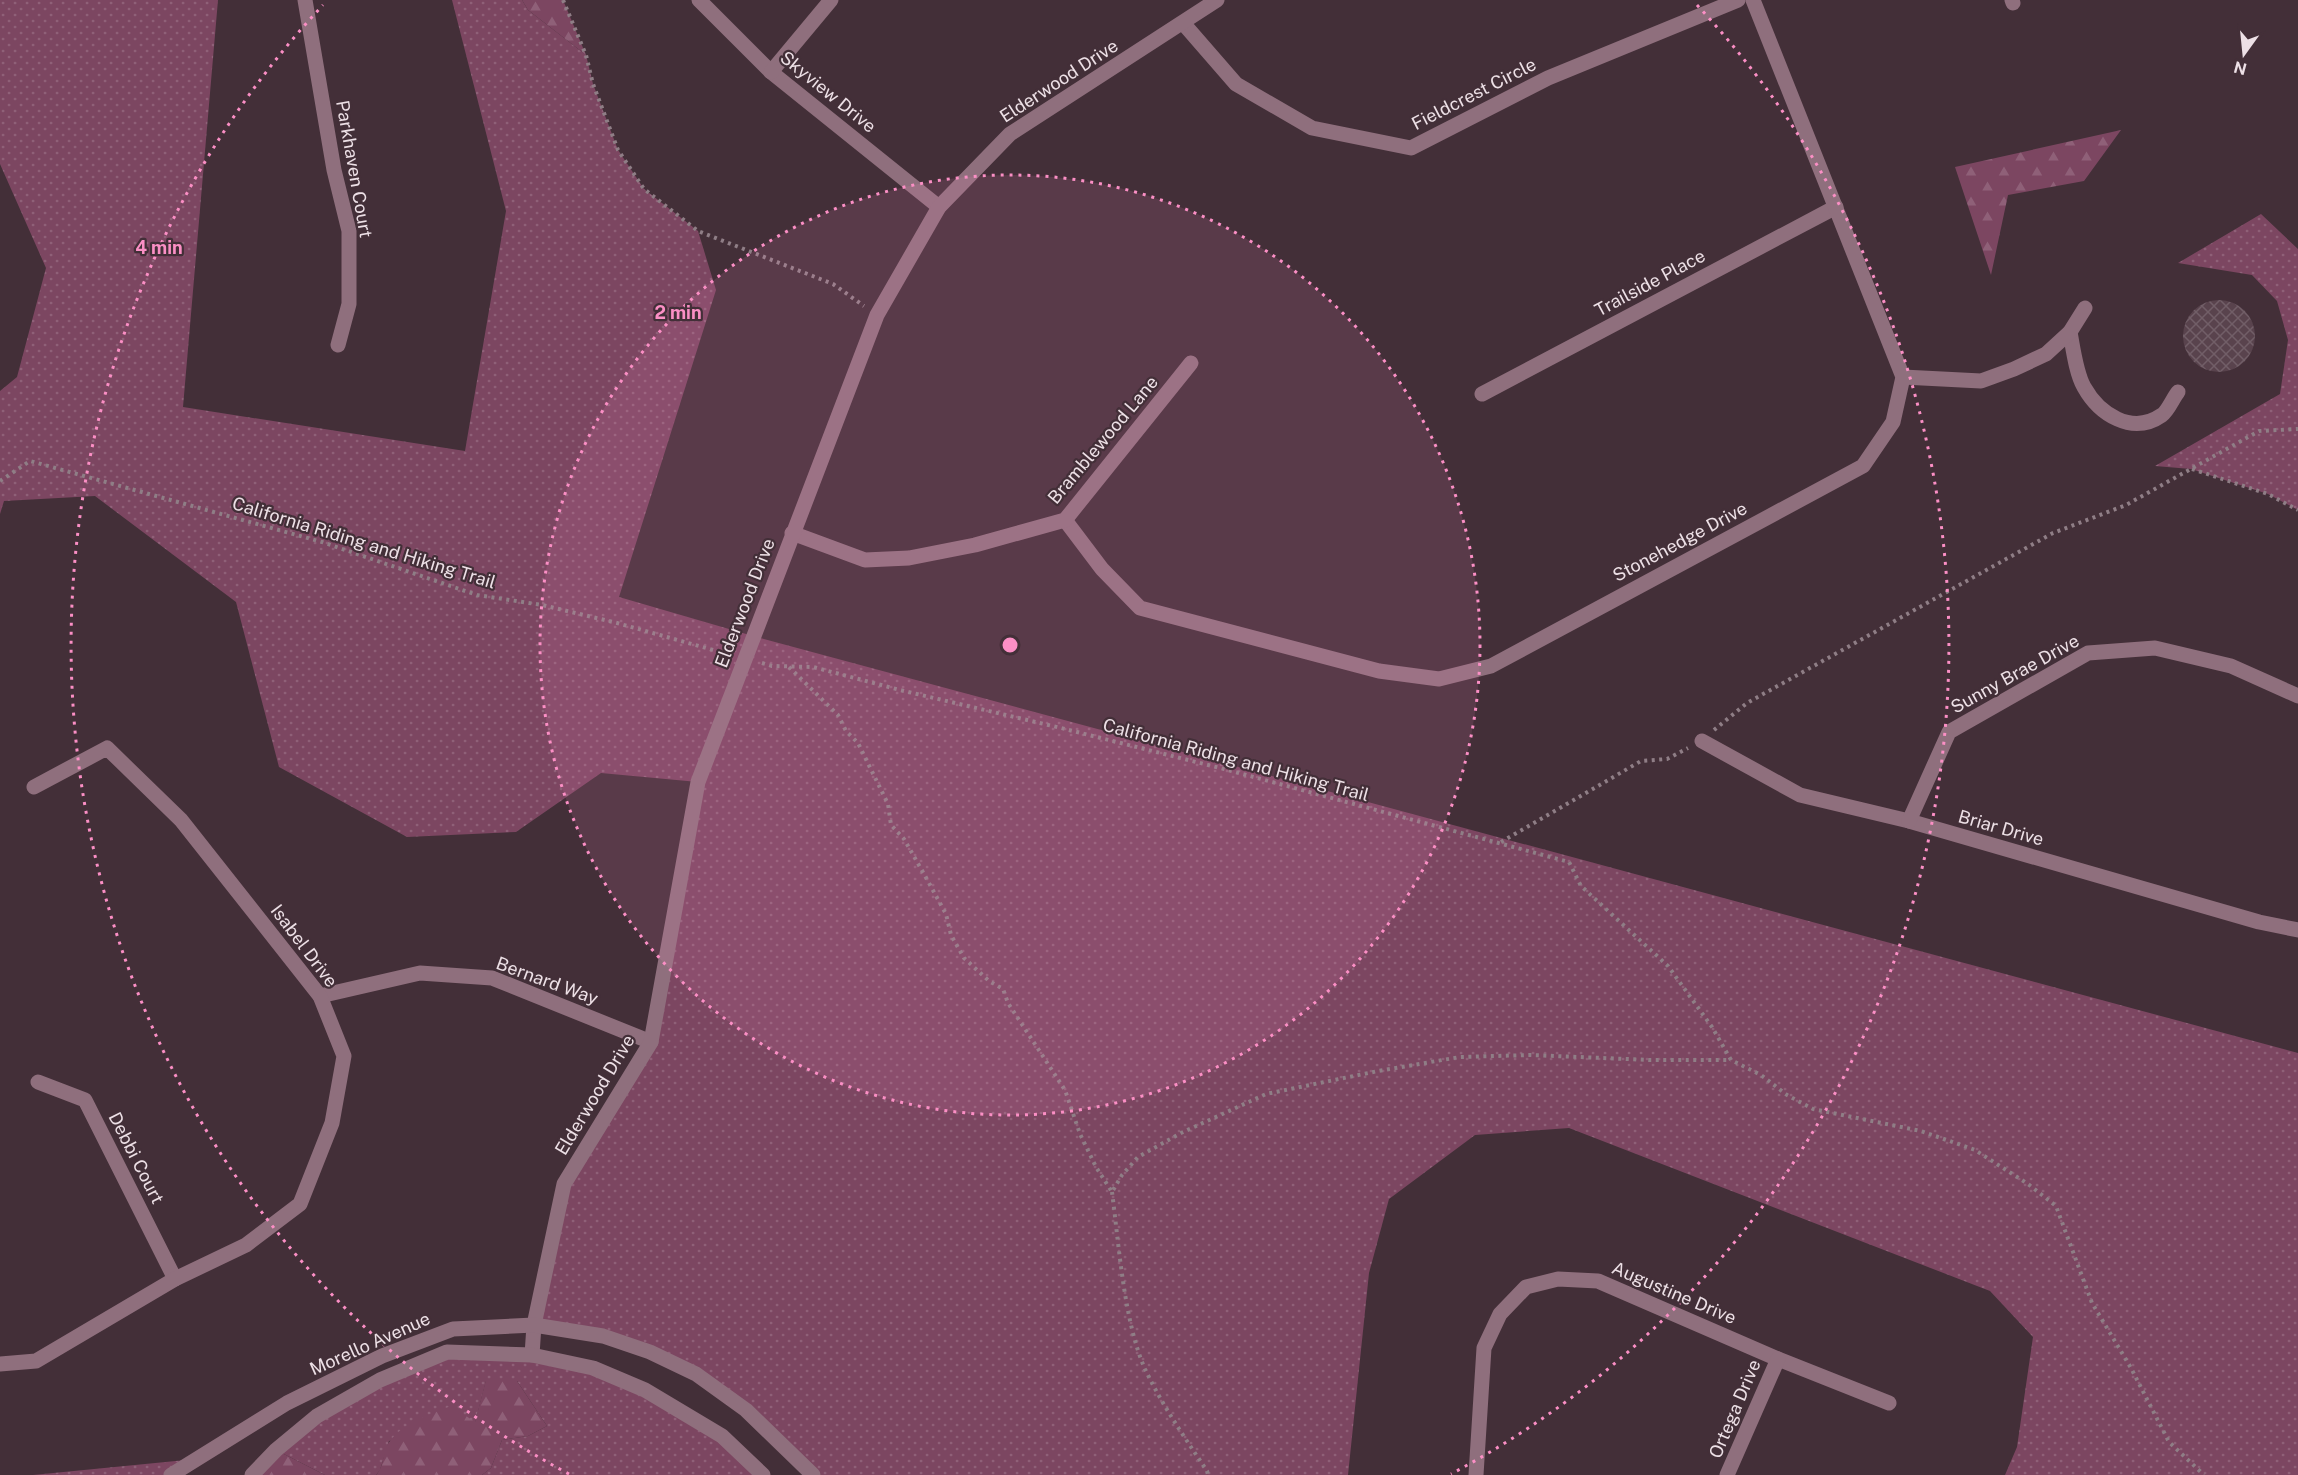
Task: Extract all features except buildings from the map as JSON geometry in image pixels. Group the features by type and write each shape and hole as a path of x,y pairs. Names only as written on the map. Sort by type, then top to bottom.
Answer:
{"street":[{"name":"Parkhaven Court","path":"305,0 334,170 349,231 349,304 338,345"},
{"name":"Skyview Drive","path":"699,0 771,72 939,207"},
{"path":"771,72 831,0"},
{"name":"Elderwood Drive","path":"532,1355 534,1325 564,1184 651,1042 698,782 877,315 939,207 1010,134 1217,0"},
{"name":"Fieldcrest Circle","path":"1183,23 1236,84 1312,128 1411,148 1548,78 1738,0"},
{"path":"1753,0 1903,377 1981,381 2014,369 2046,354 2070,332 2085,308"},
{"name":"Trailside Place","path":"1482,394 1836,207"},
{"path":"2070,332 2083,386 2111,417 2126,423 2142,422 2163,415 2178,392"},
{"name":"Bramblewood Lane","path":"792,533 865,560 898,559 975,545 1065,520 1191,363"},
{"name":"Stonehedge Drive","path":"1065,520 1102,569 1140,608 1379,671 1439,679 1491,666 1863,466 1893,422 1903,377"},
{"name":"Sunny Brae Drive","path":"1909,821 1950,732 2088,653 2156,648 2231,666 2298,696"},
{"name":"Briar Drive","path":"1702,741 1800,795 1909,821 2259,922 2298,930"},
{"name":"Isabel Drive","path":"0,1364 36,1360 175,1279 246,1245 300,1204 332,1123 344,1056 320,996 181,820 107,748 34,787"},
{"name":"Bernard Way","path":"320,996 420,973 492,978 651,1042"},
{"name":"Debbi Court","path":"38,1082 85,1100 175,1279"},
{"name":"Augustine Drive","path":"1476,1475 1484,1348 1500,1314 1526,1287 1558,1279 1598,1281 1778,1359 1889,1403"},
{"name":"Morello Avenue","path":"171,1475 286,1403 382,1356 453,1329 534,1325 603,1336 650,1352 696,1374 746,1410 813,1475"},
{"name":"Morello Avenue","path":"252,1475 276,1450 317,1416 389,1376 447,1352 532,1355 593,1368 645,1390 722,1436 763,1475"},
{"name":"Ortega Drive","path":"1727,1475 1778,1359"}],"path":[{"path":"563,0 586,56 593,84 618,150 644,189 698,231 833,284 877,315"},
{"path":"1500,842 1641,761 1667,759 1702,741 1757,697 2053,533 2126,505 2259,431 2298,429"},
{"name":"California Riding and Hiking Trail","path":"0,481 30,461 322,542 477,595 574,613 772,666 813,667 1071,730 1569,862 1581,886 1668,966 1712,1027 1731,1060"},
{"path":"2192,469 2268,494 2298,510"},
{"path":"789,667 838,715 846,731 858,743 888,804 891,825 904,839 941,904 951,935 964,958 989,981 1003,989 1008,1003 1065,1090 1080,1134 1096,1167 1112,1192 1131,1319 1144,1366 1164,1406 1208,1475"},
{"path":"1112,1192 1122,1175 1138,1157 1181,1133 1266,1094 1460,1057 1530,1055 1651,1060 1731,1060 1761,1075 1787,1095 1813,1109 1921,1131 1976,1150 2028,1184 2056,1206 2092,1303 2131,1368 2169,1442 2204,1475"}],"green space":[{"path":"0,0 218,0 183,407 465,451 506,211 452,0 522,0 528,10 586,55 593,84 618,150 644,189 698,231 716,290 619,597 753,636 2298,1053 2298,1475 2005,1475 2017,1447 2033,1337 1990,1291 1569,1128 1475,1135 1389,1199 1369,1273 1348,1475 813,1475 746,1410 650,1352 534,1325 564,1184 651,1042 698,782 601,773 516,832 407,837 279,767 236,602 95,496 4,501 0,514 0,391 17,377 46,268 0,164"},
{"path":"522,0 563,0 586,55 528,10"},
{"path":"2121,130 2084,181 2008,195 1991,275 1955,167"},
{"path":"2261,214 2298,249 2298,510 2268,494 2191,469 2155,466 2280,394 2288,340 2277,301 2252,275 2178,263"},
{"path":"447,1352 593,1368 722,1436 763,1475 482,1475 491,1468 502,1440 528,1436 547,1426 517,1381 486,1381 475,1423 389,1441 380,1470 376,1475 325,1475 276,1450 317,1416"},
{"path":"486,1380 517,1381 547,1426 528,1436 502,1440 491,1468 482,1475 376,1475 390,1441 402,1429 418,1420 451,1406 475,1422"},
{"path":"276,1450 323,1474 325,1475 252,1475"},
{"path":"196,1459 171,1475 33,1475"}]}
